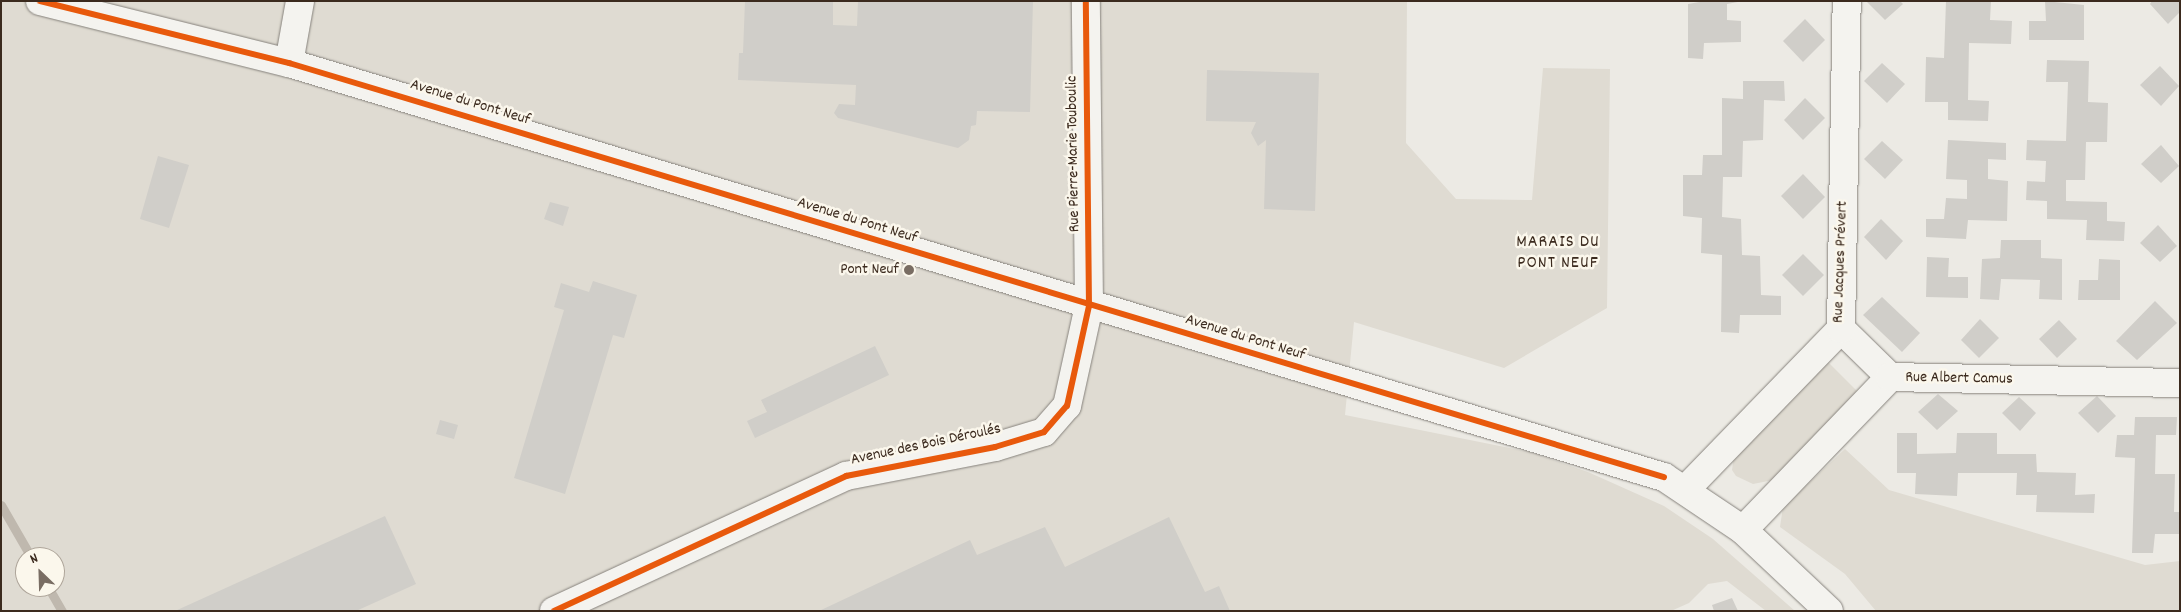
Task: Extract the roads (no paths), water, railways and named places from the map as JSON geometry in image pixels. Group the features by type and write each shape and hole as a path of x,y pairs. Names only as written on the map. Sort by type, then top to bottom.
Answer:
{"street":[{"name":"Avenue du Pont Neuf","path":"40,1 290,63 1089,306 1664,477 1743,530 1829,611"},
{"path":"290,63 300,1"},
{"name":"Rue Pierre-Marie Touboulic","path":"1086,1 1089,306"},
{"name":"Rue Jacques Prévert","path":"1685,490 1841,329 1847,1"},
{"name":"Avenue des Bois Déroulés","path":"554,611 846,476 995,447 1044,432 1067,406 1089,306"},
{"path":"1841,329 1890,377"},
{"name":"Rue Albert Camus","path":"1743,530 1890,377 2180,383"}],"waterway":[{"path":"1,505 25,547"},
{"path":"54,597 62,611"}],"place":[{"name":"Pont Neuf","path":"909,270"}],"district":[{"name":"MARAIS DU PONT NEUF","path":"1558,254"}]}
